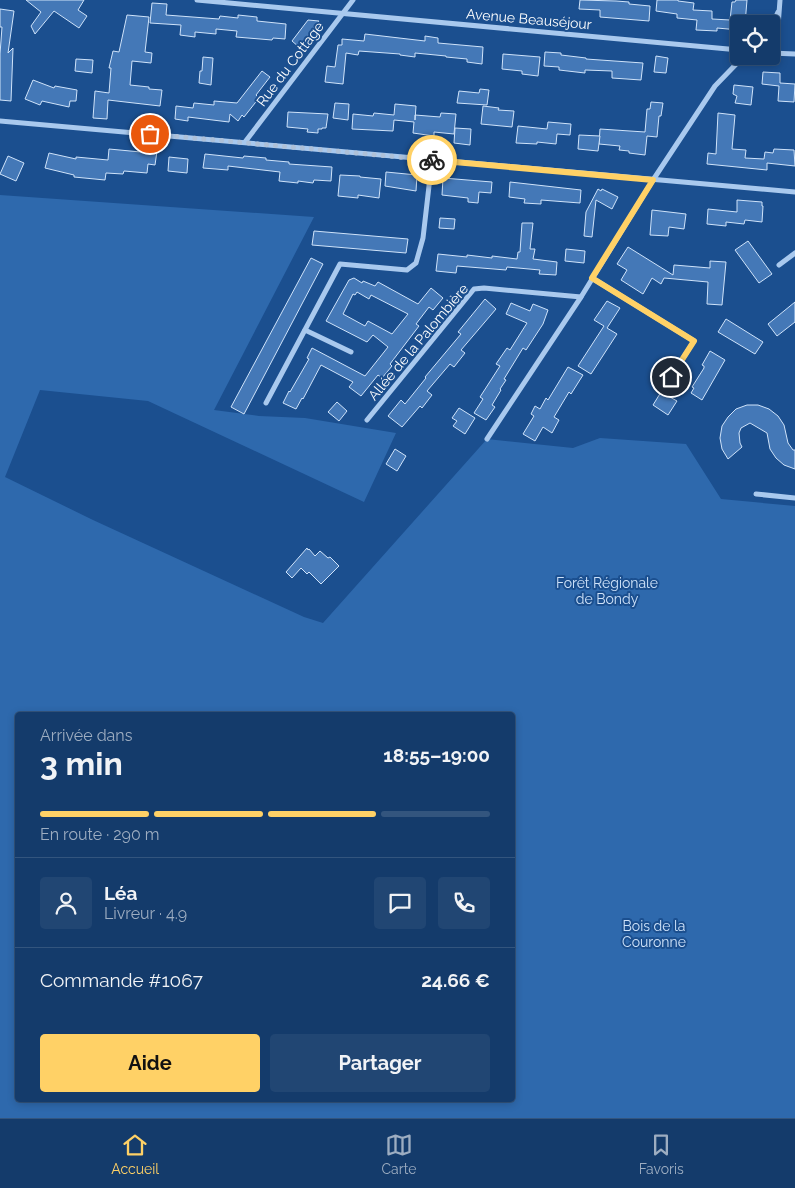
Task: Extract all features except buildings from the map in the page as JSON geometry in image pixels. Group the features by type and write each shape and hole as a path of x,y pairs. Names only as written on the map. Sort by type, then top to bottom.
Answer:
{"street":[{"name":"Avenue Beauséjour","path":"197,0 730,49"},
{"name":"Rue du Cottage","path":"245,142 353,0"},
{"path":"779,15 780,0"},
{"path":"777,15 780,7"},
{"path":"780,53 795,54"},
{"path":"487,439 581,297 714,86 735,65"},
{"path":"0,121 795,192"},
{"path":"266,403 340,264 407,270 416,263 423,238 432,160"},
{"path":"779,265 795,253"},
{"path":"592,278 694,341 671,377"},
{"name":"Allée de la Palombière","path":"367,420 474,290 484,288 581,297"},
{"path":"305,330 351,352"},
{"path":"756,494 795,498"}],"green space":[{"name":"Bois de la Couronne","path":"0,195 314,217 214,410 259,416 305,418 396,433 364,502 148,401 40,390 5,477 93,520 304,617 323,623 487,439 573,448 600,438 686,444 721,499 795,506 795,1118 0,1118"}],"way so far":[{"path":"150,134 432,160"}],"route":[{"path":"432,160 653,180 592,278 694,341 671,377"}],"park label":[{"name":"Forêt Régionale de Bondy","path":"607,592"}]}
